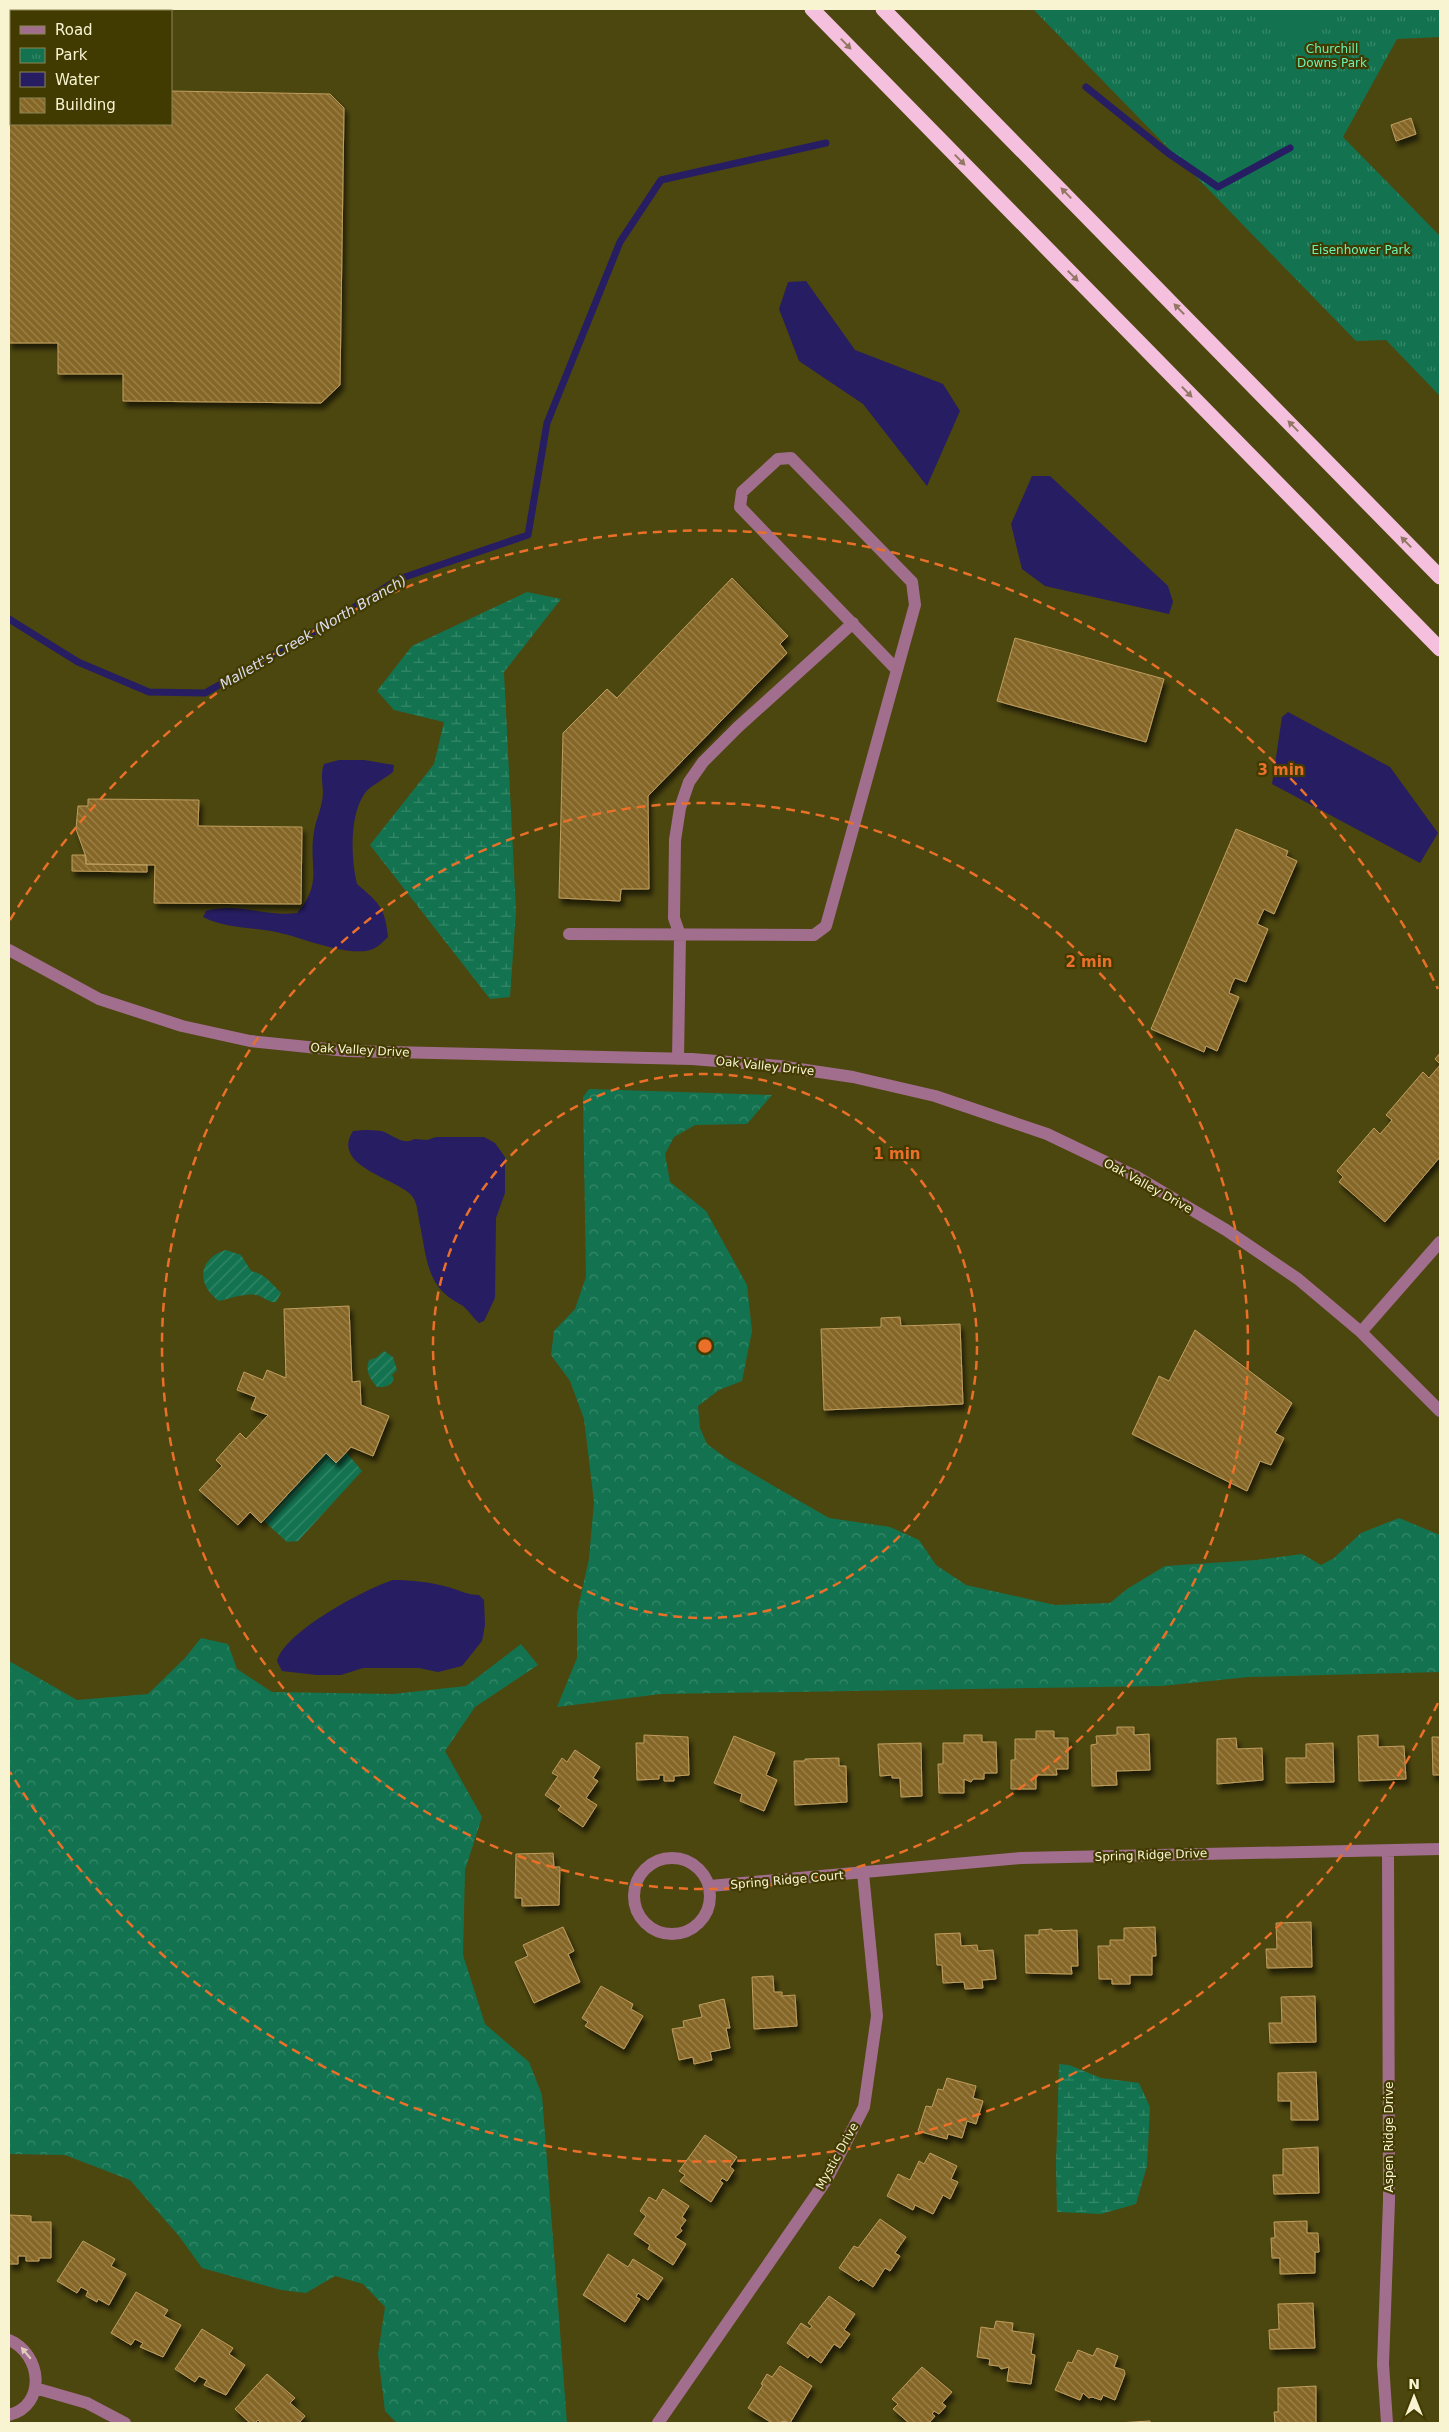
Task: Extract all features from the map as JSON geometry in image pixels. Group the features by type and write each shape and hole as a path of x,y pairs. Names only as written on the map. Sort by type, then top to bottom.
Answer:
{"highway":[{"path":"812,9 1440,649"},
{"path":"883,9 1440,577"}],"street":[{"path":"569,934 814,935 826,926 897,670 915,605 912,582 791,458 778,458 742,492 740,507 853,622 897,670"},
{"path":"678,1059 680,935 674,918 675,840 680,808 689,782 703,762 738,727 853,622"},
{"name":"Oak Valley Drive","path":"9,950 99,999 182,1026 250,1041 347,1051 678,1059 779,1066 853,1077 935,1096 1046,1134 1137,1177 1226,1230 1298,1279 1361,1332 1440,1411"},
{"path":"1361,1332 1440,1242"},
{"name":"Spring Ridge Drive","path":"863,1873 1021,1858 1388,1852 1440,1849"},
{"name":"Aspen Ridge Drive","path":"1387,2423 1383,2364 1389,2201 1388,1852"},
{"path":"665,1858 683,1858 700,1869 710,1886 711,1902 704,1918 688,1931 670,1934 652,1929 638,1914 634,1899 637,1880 649,1865 665,1858"},
{"name":"Spring Ridge Court","path":"710,1886 863,1873"},
{"name":"Mystic Drive","path":"658,2423 828,2179 864,2107 876,2016 863,1873"},
{"path":"9,2340 18,2344 30,2356 36,2372 35,2388 27,2403 9,2415"},
{"path":"35,2388 87,2403 125,2423"}],"green space":[{"name":"Eisenhower Park","path":"1033,9 1440,9 1440,37 1397,39 1343,137 1440,236 1440,396 1386,340 1356,341"},
{"path":"1272,9 1318,9 1319,35 1272,36"},
{"path":"527,592 561,599 504,672 516,911 510,997 490,999 370,845 434,764 444,722 394,710 377,691 412,646"},
{"path":"589,1089 772,1095 747,1124 695,1125 674,1137 665,1154 670,1182 706,1211 747,1285 752,1331 742,1381 719,1390 698,1406 700,1428 707,1444 729,1460 829,1518 890,1527 919,1540 936,1565 966,1585 1055,1605 1110,1603 1127,1589 1165,1566 1256,1560 1302,1554 1321,1565 1334,1558 1361,1533 1399,1518 1440,1535 1440,1672 1248,1677 1162,1686 661,1694 557,1707 577,1658 577,1613 589,1559 594,1502 584,1419 570,1381 551,1355 554,1331 575,1309 586,1277 583,1097"},
{"path":"226,1250 241,1255 251,1271 264,1277 281,1293 276,1302 271,1302 257,1295 238,1296 219,1301 212,1295 206,1287 204,1280 203,1272 205,1265 217,1254"},
{"path":"384,1351 393,1357 397,1370 392,1375 394,1379 391,1384 385,1387 377,1387 369,1375 368,1364 369,1360 376,1358"},
{"path":"346,1452 362,1471 298,1541 287,1542 264,1521 326,1453 336,1463"},
{"path":"201,1638 228,1644 237,1669 272,1692 393,1694 466,1686 521,1644 538,1665 475,1707 445,1751 482,1817 465,1870 463,1955 485,2024 529,2062 542,2095 567,2423 397,2423 385,2411 378,2354 385,2307 363,2284 335,2276 306,2293 281,2290 202,2268 179,2236 130,2180 65,2155 9,2154 9,1661 77,1700 148,1694 185,1658"},
{"path":"1059,2064 1069,2065 1101,2078 1139,2083 1150,2107 1147,2166 1136,2204 1101,2214 1057,2212 1056,2165"}],"water":[{"path":"806,281 855,350 943,384 960,411 927,486 863,404 799,361 779,309 788,282"},
{"path":"1032,476 1050,476 1168,586 1173,602 1169,614 1045,586 1022,569 1011,524"},
{"path":"1288,712 1390,767 1438,833 1420,863 1272,784 1282,717"},
{"path":"339,760 364,760 394,765 393,772 365,793 356,813 353,837 353,862 357,884 380,906 385,919 388,937 381,944 366,951 343,950 282,933 228,925 203,917 206,911 229,908 285,914 297,913 305,902 313,883 313,844 323,794 322,775 324,764"},
{"path":"353,1131 385,1132 406,1141 414,1139 427,1140 436,1137 484,1137 495,1143 505,1157 505,1193 496,1218 495,1298 484,1321 479,1323 463,1306 444,1293 433,1278 427,1261 417,1206 412,1196 368,1170 350,1154 348,1143"},
{"path":"393,1580 441,1585 479,1595 484,1600 485,1625 482,1641 462,1666 438,1672 419,1668 363,1668 341,1675 317,1675 282,1671 277,1661 283,1649 295,1637 345,1602"}],"building":[{"path":"9,81 10,125 172,125 172,91 330,94 344,108 340,385 321,403 123,401 123,374 58,374 58,343 9,343"},
{"path":"1411,118 1416,134 1396,141 1391,125"},
{"path":"732,578 788,636 780,644 787,653 648,796 649,889 621,889 620,901 559,898 563,733 607,689 617,698"},
{"path":"1015,638 1164,679 1146,742 997,701"},
{"path":"88,799 199,800 198,826 302,827 301,904 154,903 155,865 86,864 86,857 76,829 78,806 88,806"},
{"path":"1236,829 1288,851 1286,856 1297,861 1274,914 1264,909 1257,924 1268,929 1246,982 1235,978 1232,984 1229,993 1239,997 1217,1051 1206,1046 1204,1052 1151,1029"},
{"path":"72,855 85,855 86,864 147,865 147,872 72,871"},
{"path":"1440,1053 1440,1064 1435,1059"},
{"path":"1440,1065 1440,1157 1385,1222 1339,1182 1343,1177 1337,1171 1374,1128 1380,1134 1388,1125 1392,1120 1386,1115 1423,1072 1429,1078"},
{"path":"349,1306 352,1382 360,1381 361,1405 389,1416 373,1456 351,1447 336,1463 326,1453 261,1523 250,1512 238,1525 199,1490 222,1466 216,1460 240,1433 246,1439 268,1415 251,1409 256,1397 237,1390 244,1372 263,1380 267,1370 286,1378 284,1309"},
{"path":"900,1317 901,1326 960,1324 963,1404 824,1410 821,1329 881,1327 881,1318"},
{"path":"1195,1330 1292,1403 1275,1433 1284,1438 1271,1465 1260,1461 1247,1491 1132,1434 1159,1376 1169,1381"},
{"path":"1117,1727 1134,1727 1134,1735 1149,1734 1150,1770 1116,1771 1117,1785 1092,1786 1091,1745 1097,1744 1096,1736 1117,1735"},
{"path":"1036,1731 1054,1731 1054,1738 1068,1738 1068,1769 1056,1769 1057,1775 1036,1775 1036,1789 1011,1789 1011,1760 1015,1760 1015,1739 1036,1739"},
{"path":"644,1735 688,1737 689,1775 674,1776 674,1781 664,1781 664,1775 659,1775 659,1779 637,1780 636,1743 644,1743"},
{"path":"964,1735 982,1735 982,1742 996,1742 997,1773 984,1773 984,1779 973,1779 971,1782 964,1779 964,1793 939,1793 938,1764 943,1764 943,1743 964,1743"},
{"path":"1378,1735 1378,1747 1404,1746 1406,1779 1359,1781 1358,1736"},
{"path":"734,1736 775,1753 766,1775 777,1780 764,1811 740,1801 742,1794 714,1783"},
{"path":"1432,1737 1440,1737 1440,1775 1433,1775"},
{"path":"1236,1738 1237,1749 1262,1748 1263,1780 1217,1784 1217,1739"},
{"path":"921,1743 922,1796 901,1797 900,1778 892,1778 892,1775 880,1776 878,1744"},
{"path":"1333,1743 1334,1782 1286,1783 1286,1758 1306,1758 1306,1744"},
{"path":"575,1750 600,1767 593,1778 598,1781 586,1798 597,1805 583,1827 558,1810 561,1806 545,1795 558,1776 552,1773 562,1758 567,1762"},
{"path":"839,1758 839,1766 846,1766 847,1802 795,1805 794,1761"},
{"path":"553,1853 554,1867 560,1867 559,1905 522,1906 522,1898 515,1898 516,1854"},
{"path":"1311,1922 1312,1967 1267,1968 1266,1949 1277,1949 1276,1923"},
{"path":"563,1927 574,1951 568,1954 580,1982 534,2003 515,1962 528,1956 523,1945"},
{"path":"1155,1927 1156,1956 1152,1956 1152,1975 1130,1975 1130,1984 1112,1984 1112,1979 1099,1979 1098,1946 1110,1946 1110,1940 1124,1940 1124,1928"},
{"path":"1052,1929 1052,1931 1077,1930 1078,1966 1071,1966 1072,1974 1026,1973 1025,1935 1039,1935 1039,1930"},
{"path":"960,1933 961,1946 977,1945 978,1951 993,1950 996,1979 982,1980 983,1988 965,1989 964,1982 943,1983 942,1965 937,1965 935,1934"},
{"path":"773,1976 774,1992 782,1992 782,1996 795,1995 797,2026 754,2029 752,1977"},
{"path":"601,1986 633,2004 631,2009 643,2016 624,2049 585,2026 588,2022 582,2018"},
{"path":"1315,1996 1316,2042 1270,2043 1269,2023 1282,2023 1281,1997"},
{"path":"724,1999 730,2028 726,2028 730,2048 710,2052 712,2060 694,2064 693,2057 679,2060 672,2029 684,2027 683,2021 702,2017 699,2005"},
{"path":"1316,2072 1318,2120 1291,2120 1291,2101 1278,2101 1278,2073"},
{"path":"947,2078 976,2086 973,2098 983,2101 976,2124 967,2121 962,2138 948,2134 947,2139 918,2131 926,2106 932,2107 938,2089 943,2090"},
{"path":"705,2135 737,2157 730,2167 734,2170 727,2181 722,2178 720,2181 723,2183 711,2202 680,2181 685,2175 679,2171"},
{"path":"1318,2147 1319,2193 1274,2194 1273,2175 1283,2175 1283,2149"},
{"path":"930,2153 957,2166 951,2179 958,2182 950,2199 943,2195 933,2214 915,2205 913,2210 887,2196 898,2174 910,2180 919,2161 924,2164"},
{"path":"663,2189 689,2206 682,2217 686,2220 680,2228 682,2231 675,2237 686,2244 673,2265 648,2249 650,2245 634,2234 646,2216 640,2211 649,2197 656,2201"},
{"path":"9,2215 31,2216 31,2222 51,2222 51,2258 39,2258 39,2261 26,2261 26,2256 18,2256 18,2264 9,2264"},
{"path":"880,2219 906,2237 895,2253 900,2256 890,2271 885,2268 873,2287 861,2279 859,2281 839,2268 854,2246 858,2248"},
{"path":"1307,2221 1307,2233 1318,2233 1319,2252 1315,2252 1315,2273 1280,2274 1280,2258 1272,2258 1271,2238 1275,2238 1274,2222"},
{"path":"83,2241 115,2259 111,2266 126,2274 109,2305 98,2299 97,2302 86,2296 88,2291 81,2287 77,2293 57,2281"},
{"path":"608,2254 628,2267 633,2259 663,2278 648,2300 638,2293 636,2297 640,2299 625,2322 583,2295"},
{"path":"136,2292 168,2310 164,2316 181,2325 163,2357 140,2347 143,2343 135,2339 131,2345 111,2333"},
{"path":"829,2296 855,2314 844,2330 850,2334 840,2348 834,2344 821,2363 810,2355 808,2358 787,2343 801,2323 810,2329 812,2326 808,2323"},
{"path":"1313,2303 1315,2348 1270,2349 1269,2330 1279,2329 1278,2304"},
{"path":"996,2321 1013,2323 1012,2331 1034,2334 1031,2354 1035,2355 1031,2384 1007,2381 1009,2367 1001,2369 999,2366 989,2365 990,2359 977,2357 981,2327 994,2329"},
{"path":"202,2329 233,2348 229,2354 245,2365 226,2395 204,2385 207,2380 199,2376 195,2382 175,2369"},
{"path":"1097,2348 1118,2356 1114,2367 1124,2370 1125,2374 1115,2400 1103,2395 1101,2400 1089,2398 1083,2393 1080,2400 1055,2390 1068,2362 1072,2363 1078,2350 1093,2356"},
{"path":"780,2366 812,2386 790,2423 782,2421 781,2423 772,2423 748,2408 763,2385 761,2384 767,2374 772,2377"},
{"path":"922,2367 952,2392 942,2403 946,2406 939,2414 934,2411 932,2414 935,2416 929,2423 909,2423 893,2409 898,2404 892,2399"},
{"path":"267,2374 295,2398 290,2403 305,2416 299,2423 261,2423 258,2420 255,2423 250,2423 235,2409"},
{"path":"1316,2386 1316,2423 1275,2423 1274,2412 1278,2412 1278,2388"},
{"path":"1150,2421 1150,2423 1117,2423"}],"waterway":[{"name":"Mallett's Creek (North Branch)","path":"1086,87 1168,153 1218,187 1290,148"},
{"name":"Mallett's Creek (North Branch)","path":"9,619 78,662 149,692 205,693 326,625 399,579 528,535 547,423 620,242 661,180 826,143"}],"park label":[{"name":"Churchill Downs Park","path":"1332,56"}]}
